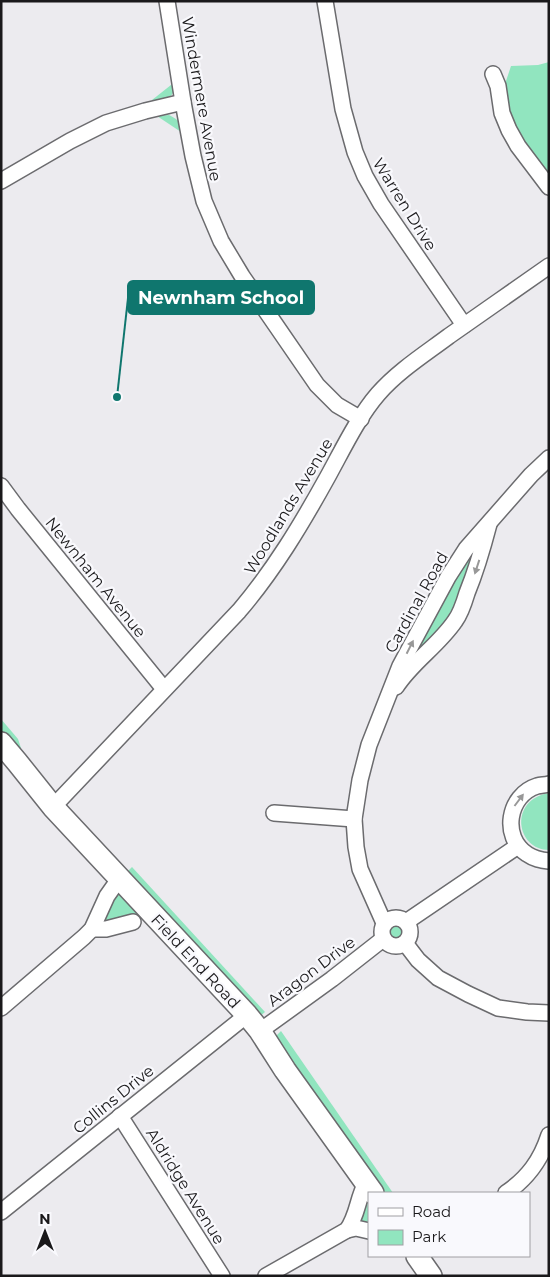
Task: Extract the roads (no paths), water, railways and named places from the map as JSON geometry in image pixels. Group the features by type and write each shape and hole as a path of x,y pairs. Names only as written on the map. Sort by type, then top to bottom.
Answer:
{"street":[{"name":"Windermere Avenue","path":"167,1 192,156 204,201 222,241 242,276 317,385 337,405 361,419"},
{"name":"Warren Drive","path":"325,1 343,109 355,152 365,176 381,204 464,325"},
{"path":"493,74 498,86 502,113 509,130 518,146 549,187"},
{"path":"1,181 70,141 106,123 183,102"},
{"name":"Woodlands Avenue","path":"53,807 239,611 258,588 276,564 361,419 378,394 400,372 549,266"},
{"name":"Cardinal Road","path":"384,923 360,869 356,847 354,819 360,780 369,745 400,666 448,576 466,549 490,520 549,458"},
{"name":"Newnham Avenue","path":"1,486 164,689"},
{"name":"Cardinal Road","path":"384,708 399,682 435,646 456,620 472,582 490,520"},
{"name":"Field End Road","path":"1,743 53,807 254,1023 369,1188"},
{"path":"549,784 527,791 517,800 510,820 512,834 518,846 526,854 538,860 549,861"},
{"path":"274,813 354,819"},
{"path":"406,922 518,846"},
{"path":"1,1008 92,929 107,896 119,879"},
{"path":"391,918 399,918 406,922 410,935 405,943 393,946 386,943 381,931 384,923 391,918"},
{"path":"92,929 106,929 133,922"},
{"name":"Aragon Drive","path":"254,1023 332,979 383,939"},
{"path":"405,943 418,960 438,978 468,994 498,1008 549,1013"},
{"name":"Collins Drive","path":"1,1212 120,1116 254,1023"},
{"name":"Aldridge Avenue","path":"120,1116 222,1276"},
{"path":"507,1192 518,1184 535,1165 546,1145 549,1135"},
{"path":"347,1230 352,1224 358,1207 360,1193 369,1188"},
{"path":"266,1276 347,1230 356,1228 368,1231"},
{"path":"420,1257 431,1276"}],"place":[{"name":"Newnham School","path":"117,397"}]}
